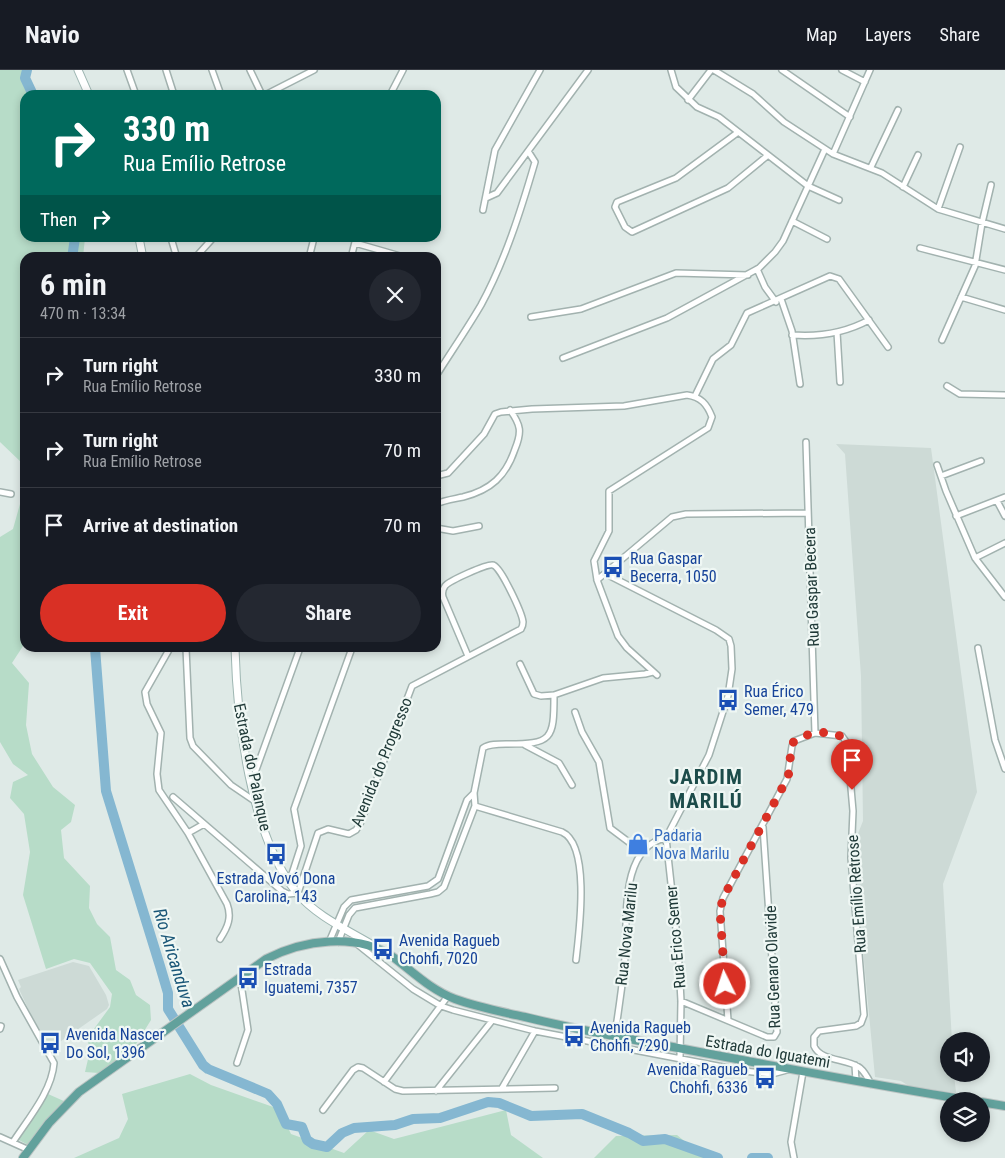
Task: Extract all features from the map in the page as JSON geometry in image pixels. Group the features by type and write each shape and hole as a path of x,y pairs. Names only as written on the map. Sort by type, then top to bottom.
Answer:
{"main road":[{"name":"Estrada do Iguatemi","path":"23,1158 49,1123 79,1092 240,977 266,959 291,947 329,942 356,944 386,952 432,987 448,996 501,1012 615,1037 940,1095"},
{"path":"990,1104 1005,1106"}],"street":[{"path":"78,70 87,90"},
{"path":"127,70 134,90"},
{"path":"166,70 172,90"},
{"path":"212,70 219,90"},
{"path":"250,70 261,90"},
{"path":"296,70 300,77"},
{"path":"274,90 314,70"},
{"path":"392,90 401,72 394,70"},
{"path":"483,210 495,150 540,70"},
{"path":"486,198 497,193 588,70"},
{"path":"671,70 676,87 697,107 718,117 808,186 839,200"},
{"path":"688,100 712,70 753,94 784,122 833,154 871,167 938,209 1005,229"},
{"path":"782,70 850,117"},
{"path":"842,70 865,82"},
{"path":"833,154 870,70"},
{"path":"871,167 898,110"},
{"path":"737,133 676,178 616,202 615,207 625,227 632,232 650,226 672,212 707,199 728,188 767,156"},
{"path":"938,209 960,147"},
{"path":"563,358 667,318 757,269 775,252 792,221 824,148"},
{"path":"441,368 481,304 522,206 535,162 528,152"},
{"path":"902,187 918,154"},
{"path":"942,340 975,263 982,223 992,185"},
{"path":"792,221 827,239"},
{"path":"200,252 209,242"},
{"path":"362,242 390,252"},
{"path":"920,248 1005,270"},
{"path":"757,269 765,287 776,302"},
{"path":"531,317 581,309 676,273 748,274"},
{"path":"695,396 713,359 730,345 744,316 752,310 776,302 823,279 836,277 888,347"},
{"path":"962,297 1005,310"},
{"path":"781,298 792,335 800,384"},
{"path":"792,335 837,332 856,328 869,320"},
{"path":"837,332 840,382"},
{"path":"947,386 960,394 1005,395"},
{"path":"441,475 448,473 484,434 495,414 510,410 624,406 687,395 695,396 708,407 712,417 708,428 609,491 609,531 594,561 597,580 618,636 627,648 655,673 604,678 554,695 541,696 534,694 520,664"},
{"path":"441,503 469,495 491,484 505,474 521,435 520,425 510,410"},
{"name":"Rua Gaspar Becera","path":"806,442 815,733"},
{"path":"941,476 981,461"},
{"path":"937,465 956,516 975,558 1005,597"},
{"path":"0,492 11,494"},
{"path":"956,516 1005,497"},
{"path":"997,501 1005,516"},
{"path":"597,580 665,521 678,515 808,513"},
{"path":"441,529 453,531 479,526"},
{"path":"975,558 1005,543"},
{"name":"Avenida do Progresso","path":"298,893 318,833 328,829 349,834 356,830 360,824 412,686 520,631 523,626 522,617 501,571 494,565 488,564 448,584 443,589 443,597 468,656"},
{"path":"575,712 582,732 600,762 610,828 642,852 659,840 666,838 714,743 731,679 731,646 728,639 716,630 606,574"},
{"path":"978,648 995,740 1005,769"},
{"path":"168,652 160,669 148,683 146,699 161,733 157,774 158,790 188,833 230,912 228,923 220,939"},
{"path":"186,652 190,738 193,746 231,785 257,802"},
{"name":"Estrada do Palanque","path":"235,652 239,710 252,781 271,848 298,893 336,923 386,952"},
{"path":"252,781 299,652"},
{"path":"290,880 301,846 294,809 351,652"},
{"path":"338,942 352,911 359,906 430,894 442,890 450,877 475,806 474,793 479,760 484,746 525,745 543,740 552,731 554,695"},
{"path":"728,1020 721,904 763,827 789,774 792,744 801,737 815,733"},
{"name":"Rua Emílio Retrose","path":"815,733 838,735 844,738 847,743 853,811 850,858 864,1015 856,1026 819,1030 814,1037 814,1046 822,1055 855,1065"},
{"path":"525,745 559,763 572,785"},
{"path":"329,942 344,906 351,900 428,886 438,879 467,800 474,793"},
{"path":"173,797 282,891 288,894 298,893"},
{"path":"475,806 555,831 571,838 578,856 580,913 576,960"},
{"path":"188,833 204,824"},
{"name":"Rua Genaro Olavide","path":"681,1001 767,1037 774,1037 777,1032 763,827"},
{"name":"Rua Erico Semer","path":"666,838 678,947 681,1001 680,1058"},
{"name":"Rua Nova Marilu","path":"613,1045 625,958 628,887 642,852"},
{"path":"356,944 413,990 441,1006 491,1022 764,1074 790,1069"},
{"path":"0,960 17,997 54,1062 50,1080 13,1142"},
{"path":"237,1063 247,1036 248,1024 240,977"},
{"path":"384,1082 448,996"},
{"path":"436,1092 491,1022"},
{"path":"502,1088 536,1032"},
{"path":"855,1065 856,1081"},
{"path":"855,1065 866,1074 871,1084"},
{"path":"323,1110 355,1068 363,1068 399,1091 436,1092 502,1088 555,1088"},
{"path":"794,1158 791,1142 802,1072"},
{"path":"0,1137 29,1150"}],"shaded area":[{"path":"836,444 931,448 977,792 943,884 951,1032 940,1032 940,1082 955,1082 956,1092 909,1086 901,1081 875,1077 853,846 863,821 861,676 845,454"},
{"path":"73,962 89,966 106,995 109,1005 107,1009 51,1048 31,1015 19,989 21,987 18,980"}],"green space":[{"path":"0,70 29,70 31,90 20,90 20,242 85,242 84,252 20,252 20,461 0,442"},
{"path":"20,504 20,651 12,663 29,683 26,725 32,754 53,787 75,805 71,822 61,830 64,858 90,886 89,908 97,924 110,937 116,970 130,980 136,995 150,1005 151,1020 133,1049 99,1073 85,1072 89,1055 88,1037 110,1007 112,994 90,963 74,959 46,969 23,895 30,852 24,814 10,798 13,782 28,775 13,764 0,742 0,537 13,529"},
{"path":"190,1074 211,1085 279,1109 291,1134 344,1153 369,1130 394,1139 506,1110 511,1135 543,1158 74,1158 119,1138 128,1119 122,1094"},
{"path":"48,1094 66,1102 30,1146 17,1139"},
{"path":"677,1135 705,1158 594,1158 616,1136"}],"waterway":[{"name":"Rio Aricanduva","path":"27,70 25,78 31,90"},
{"name":"Rio Aricanduva","path":"73,252 74,242"},
{"name":"Rio Aricanduva","path":"95,652 106,791 168,993 168,1009 203,1065 208,1069 268,1094 277,1104 286,1124 302,1127 307,1140 313,1144 327,1147 342,1133 354,1128 395,1125 413,1119 440,1118 488,1102 499,1103 531,1116 582,1114 629,1133 643,1141 665,1139 718,1158"},
{"name":"Rio Aricanduva","path":"752,1158 768,1158"}],"place":[{"name":"Rua Gaspar Becerra, 1050","path":"613,567"},
{"name":"Rua Érico Semer, 479","path":"728,700"},
{"name":"Padaria Nova Marilu","path":"638,844"},
{"name":"Estrada Vovó Dona Carolina, 143","path":"276,854"},
{"name":"Avenida Ragueb Chohfi, 7020","path":"383,949"},
{"name":"Estrada Iguatemi, 7357","path":"248,978"},
{"name":"Avenida Ragueb Chohfi, 7290","path":"574,1036"},
{"name":"Avenida Nascer Do Sol, 1396","path":"50,1043"},
{"name":"Avenida Ragueb Chohfi, 6336","path":"765,1078"}],"district":[{"name":"JARDIM MARILÚ","path":"706,789"}],"route":[{"path":"725,984 720,911 723,898 763,827 787,779 794,741 797,738 815,733 842,736 847,743 852,790"}]}
